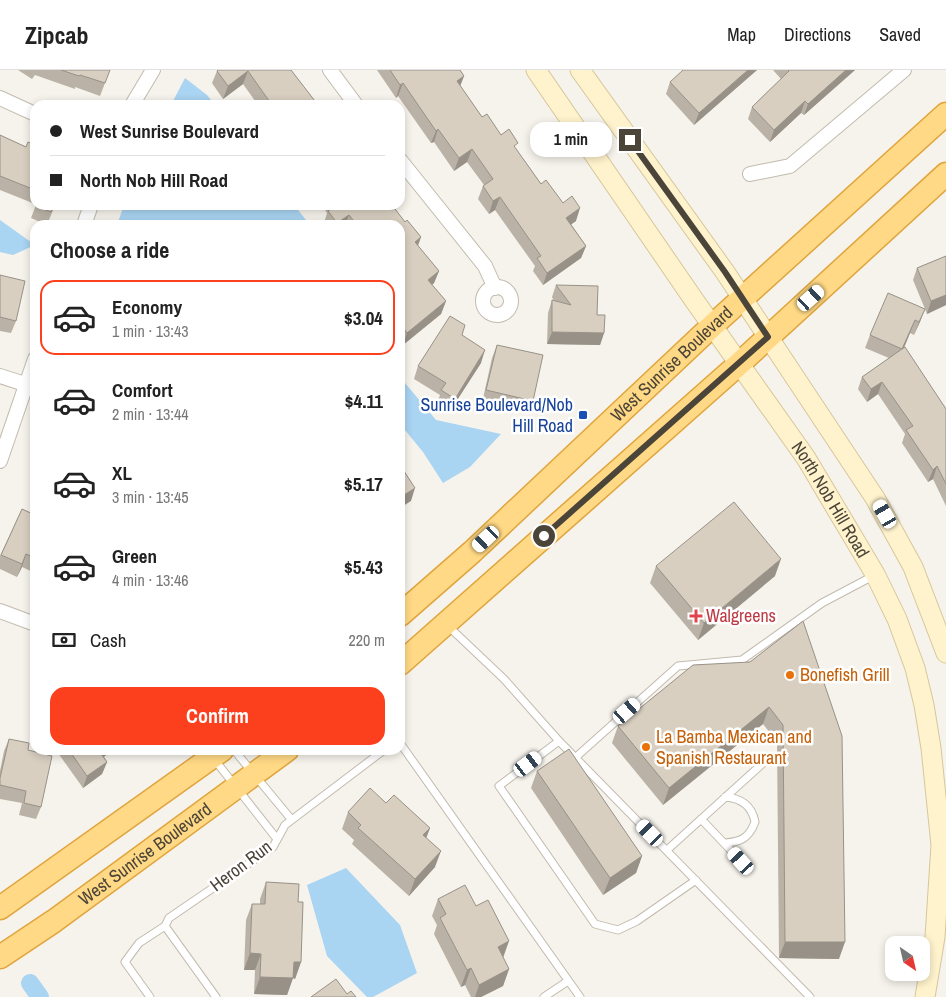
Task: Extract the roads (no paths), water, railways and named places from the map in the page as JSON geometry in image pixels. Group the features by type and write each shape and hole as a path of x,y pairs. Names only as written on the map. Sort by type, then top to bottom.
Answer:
{"highway":[{"name":"West Sunrise Boulevard","path":"405,612 472,552 712,326 946,114"},
{"path":"405,660 739,364 946,174"},
{"path":"0,908 219,755"},
{"name":"West Sunrise Boulevard","path":"0,957 54,920 280,755"}],"main road":[{"name":"North Nob Hill Road","path":"536,70 712,326 806,458 875,574 897,619 916,668 932,748 943,845 935,937 925,997"},
{"path":"580,70 743,299 885,514 913,567 946,653"}],"street":[{"path":"135,100 153,70"},
{"path":"330,70 352,100"},
{"path":"750,174 790,166 904,70"},
{"path":"0,98 30,112"},
{"path":"405,166 485,266 495,288"},
{"path":"0,376 30,386 0,461"},
{"path":"0,611 30,622"}],"lane":[{"path":"576,757 678,666 742,660 822,603 875,574"},
{"path":"446,624 504,679 559,741 810,997"},
{"path":"559,741 498,786 595,924 618,930 637,921 696,880"},
{"path":"405,750 580,997"},
{"path":"225,755 244,781 277,839"},
{"path":"225,755 244,781 292,819"},
{"name":"Heron Run","path":"150,997 125,962 140,943 165,926 169,918 273,847 285,825 377,755"},
{"path":"667,850 762,764"},
{"path":"725,797 734,797 748,806 753,813 755,822 746,838 736,842 725,843"},
{"path":"700,819 741,861"},
{"path":"165,926 216,997"},
{"path":"544,997 568,981"}],"water":[{"path":"185,78 211,100 174,100"},
{"path":"122,210 298,210 306,220 119,220"},
{"path":"0,220 30,241 30,247 13,255 0,252"},
{"path":"405,383 436,420 501,434 470,467 443,483 423,452 405,430"},
{"path":"346,868 400,925 417,973 373,997 367,997 327,956 307,885"}],"waterway":[{"path":"30,983 40,997"}],"place":[{"name":"Sunrise Boulevard/Nob Hill Road","path":"583,415"},
{"name":"Walgreens","path":"696,616"},
{"name":"Bonefish Grill","path":"790,675"},
{"name":"La Bamba Mexican and Spanish Restaurant","path":"646,747"}]}
